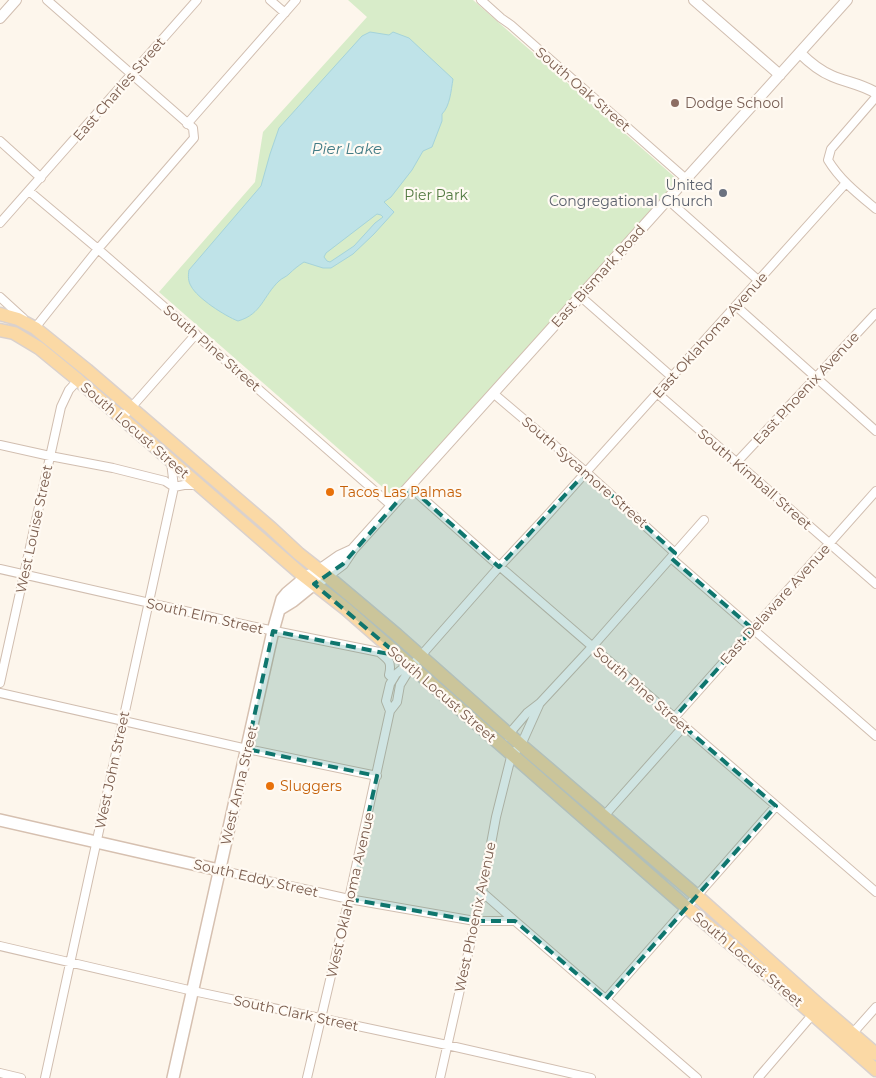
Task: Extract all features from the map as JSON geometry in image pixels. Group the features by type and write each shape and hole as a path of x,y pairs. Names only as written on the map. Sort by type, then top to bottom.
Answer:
{"main road":[{"name":"South Locust Street","path":"0,314 18,319 35,328 87,370 697,896 876,1054"},
{"name":"South Locust Street","path":"0,330 14,333 39,348 78,380 198,485 346,609 686,908 813,1014 876,1070"},
{"name":"West Anna Street","path":"173,1078 273,631 282,599 287,593 323,573"},
{"name":"South Eddy Street","path":"0,820 220,870"}],"street":[{"path":"0,18 16,0"},
{"path":"0,297 35,328 98,249 194,138 193,128 47,0"},
{"name":"East Charles Street","path":"0,223 197,0"},
{"path":"270,0 285,13"},
{"path":"187,124 296,0"},
{"name":"South Oak Street","path":"481,0 686,179"},
{"path":"694,0 780,75"},
{"name":"East Bismark Road","path":"323,573 343,564 353,549 847,0"},
{"path":"800,53 812,64 831,76 876,92"},
{"path":"876,97 831,149 828,160 846,183 876,209"},
{"path":"0,141 41,178"},
{"name":"East Oklahoma Avenue","path":"499,567 846,183"},
{"name":"South Pine Street","path":"29,191 392,506"},
{"path":"667,199 759,281"},
{"path":"580,296 672,377"},
{"path":"736,306 876,431"},
{"name":"East Phoenix Avenue","path":"737,462 876,313"},
{"path":"122,418 196,334"},
{"name":"West Louise Street","path":"0,683 61,407 69,390 78,380"},
{"name":"South Sycamore Street","path":"493,393 586,472 673,556 753,629 876,736"},
{"name":"South Kimball Street","path":"657,393 876,584"},
{"path":"0,445 165,481 174,487 198,485"},
{"name":"West John Street","path":"45,1078 174,487 171,461"},
{"name":"South Pine Street","path":"410,487 499,567 876,892"},
{"name":"East Delaware Avenue","path":"674,718 876,491"},
{"path":"592,647 704,520"},
{"name":"West Oklahoma Avenue","path":"307,1078 377,776 390,711 397,702 400,685 411,667 499,567"},
{"name":"South Elm Street","path":"0,568 273,631 379,652 388,660 391,666 390,675 393,679"},
{"name":"West Phoenix Avenue","path":"440,1078 482,892 496,817 512,755 509,734 592,647"},
{"name":"West Oklahoma Avenue","path":"390,711 386,701 390,684 396,674 402,669 411,667"},
{"path":"0,693 247,749 377,776"},
{"name":"West Phoenix Avenue","path":"512,755 521,745 540,703"},
{"path":"604,816 684,726"},
{"path":"606,999 776,806"},
{"name":"South Eddy Street","path":"220,870 349,899 475,921 515,921"},
{"path":"482,892 697,1078"},
{"name":"South Clark Street","path":"0,946 192,991 447,1045 591,1078"},
{"path":"852,1034 876,1007"},
{"path":"758,1078 813,1014"},
{"path":"0,1073 21,1078"}],"highlighted area":[{"path":"586,472 675,553 671,558 753,629 674,718 776,806 606,999 515,921 475,921 349,899 377,776 247,749 273,631 399,656 314,584 343,564 410,487 499,567"}],"green space":[{"name":"Pier Park","path":"348,0 473,0 678,180 395,498 159,292 255,182 263,132 367,17"}],"water":[{"name":"Pier Lake","path":"370,32 389,35 393,32 409,38 453,79 448,103 442,114 442,121 432,147 423,151 412,170 391,197 384,202 394,212 353,254 331,268 323,268 304,262 279,281 252,314 238,321 232,319 194,291 188,276 189,270 261,186 279,128 362,36","holes":["377,214 383,217 354,246 330,262 327,261 324,257 326,253"]}],"place":[{"name":"Dodge School","path":"675,103"},
{"name":"United Congregational Church","path":"723,193"},
{"name":"Tacos Las Palmas","path":"330,492"},
{"name":"Sluggers","path":"270,786"}]}
